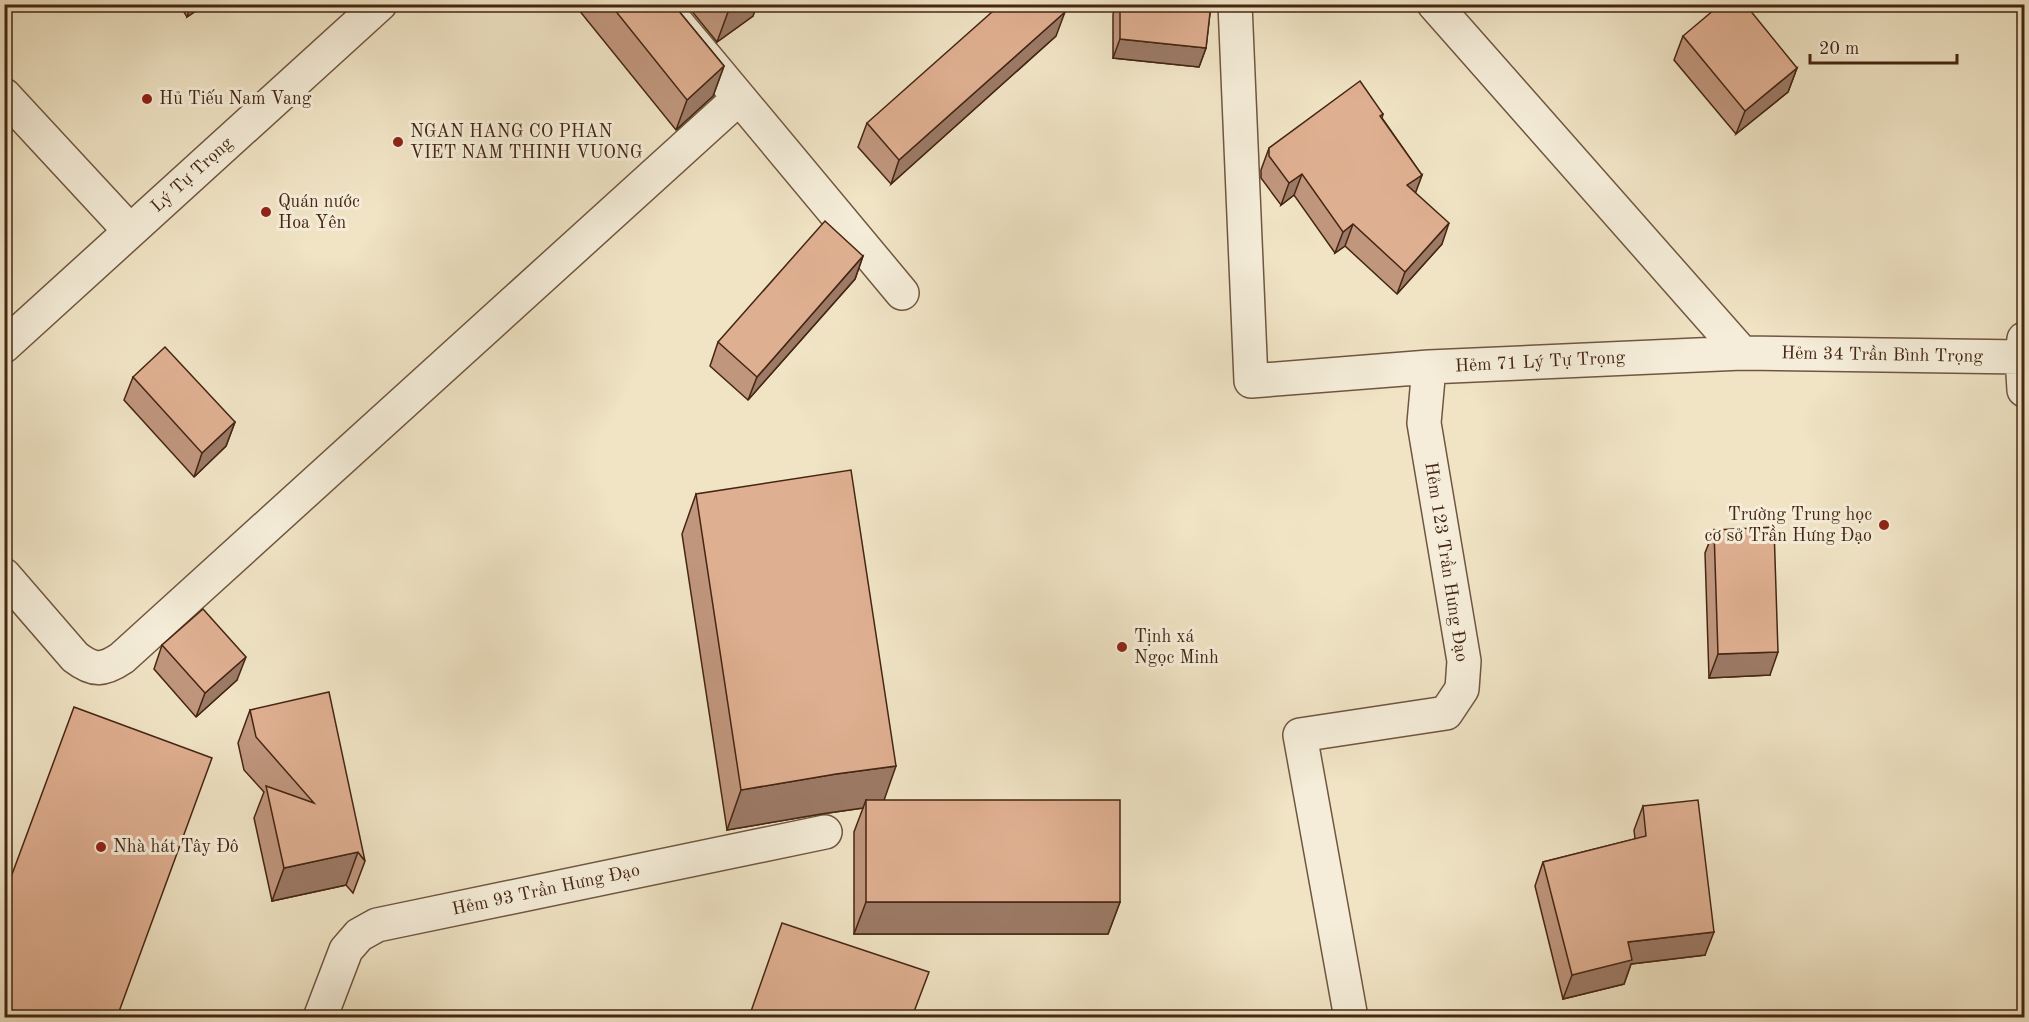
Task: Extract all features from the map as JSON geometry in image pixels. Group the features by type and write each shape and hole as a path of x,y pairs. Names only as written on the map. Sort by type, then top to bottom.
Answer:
{"street":[{"name":"Lý Tự Trọng","path":"4,346 380,4"},
{"path":"661,4 902,293"},
{"name":"Hẻm 71 Lý Tự Trọng","path":"1235,4 1251,381 1429,367 1742,353"},
{"path":"1434,4 1742,353"},
{"path":"4,95 130,231"},
{"path":"4,575 80,661 86,666 98,668 110,666 739,98"},
{"path":"2023,348 2025,390"},
{"name":"Hẻm 34 Trần Bình Trọng","path":"1742,353 2023,348"},
{"name":"Hẻm 123 Trần Hưng Đạo","path":"1351,1017 1300,735 1446,713 1462,689 1464,661 1424,423 1429,367"},
{"name":"Hẻm 93 Trần Hưng Đạo","path":"320,1017 346,950 359,935 377,925 825,832"}],"building":[{"path":"610,4 673,4 724,66 687,100"},
{"path":"722,4 738,4 728,12"},
{"path":"1001,4 1058,4 1065,12 899,160 867,123"},
{"path":"1120,4 1211,4 1206,48 1120,39"},
{"path":"1721,4 1745,4 1797,68 1745,111 1683,36"},
{"path":"1360,81 1383,114 1380,116 1422,175 1407,185 1449,223 1405,272 1353,224 1343,232 1302,174 1289,183 1269,156 1269,148"},
{"path":"825,221 863,256 757,377 718,342"},
{"path":"165,347 235,422 202,453 133,377"},
{"path":"851,470 896,766 741,790 696,494"},
{"path":"1774,527 1778,652 1718,654 1714,530"},
{"path":"203,609 246,657 205,693 162,645"},
{"path":"329,692 365,861 358,852 284,868 266,786 314,803 256,737 250,710"},
{"name":"Nhà hát Tây Đô","path":"74,707 212,758 117,1017 31,1017 4,1007 4,896"},
{"path":"866,800 1120,800 1120,902 866,902"},
{"path":"1698,800 1714,932 1628,942 1632,960 1572,975 1543,862 1646,836 1643,806"},
{"path":"782,923 929,972 912,1017 749,1017"}],"place":[{"name":"Hủ Tiếu Nam Vang","path":"147,99"},
{"name":"NGAN HANG CO PHAN VIET NAM THINH VUONG","path":"398,142"},
{"name":"Quán nước Hoa Yên","path":"266,212"},
{"name":"Trường Trung học cơ sở Trần Hưng Đạo","path":"1884,525"},
{"name":"Tịnh xá Ngọc Minh","path":"1122,647"},
{"name":"Nhà hát Tây Đô","path":"101,847"}]}
